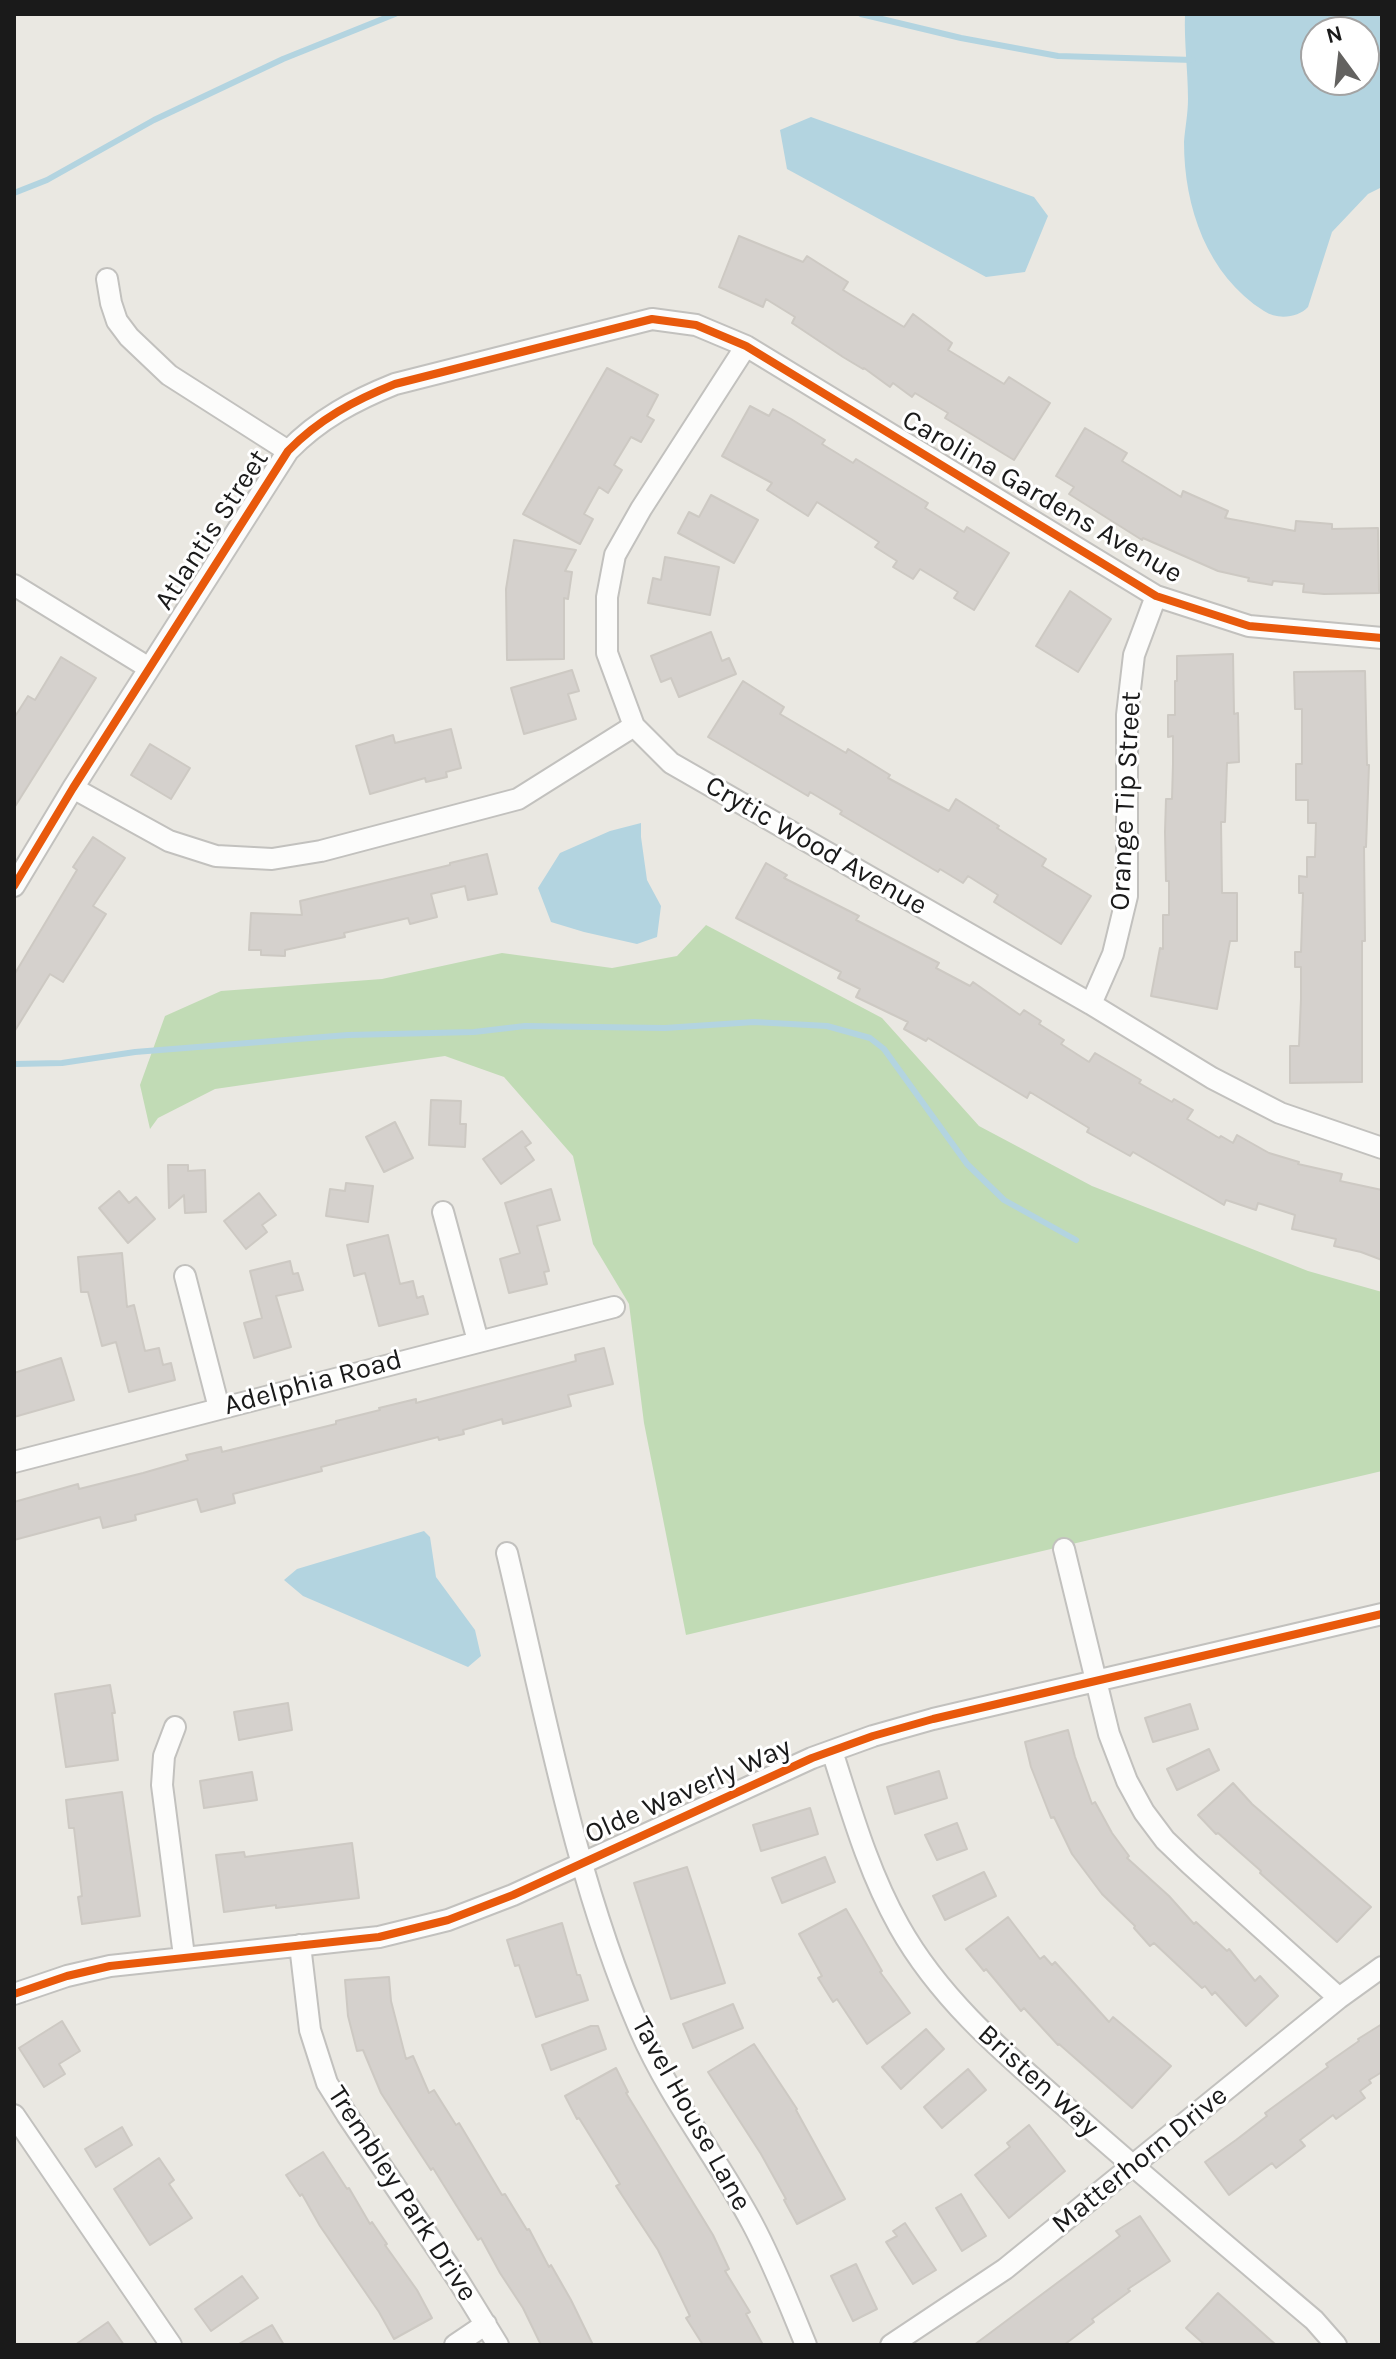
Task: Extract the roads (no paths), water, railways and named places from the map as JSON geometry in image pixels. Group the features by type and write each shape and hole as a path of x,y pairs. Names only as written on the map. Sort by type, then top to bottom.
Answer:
{"street":[{"path":"107,279 117,321 129,337 169,375 288,451"},
{"name":"Atlantis Street","path":"14,886 288,451 330,415 357,399 395,384 652,319 696,325 746,346"},
{"name":"Carolina Gardens Avenue","path":"746,346 1156,596 1249,626 1382,638"},
{"name":"Crytic Wood Avenue","path":"746,346 641,509 615,555 607,597 607,653 634,726 671,763 1091,1004 1212,1078 1280,1113 1382,1146"},
{"path":"14,585 149,668"},
{"name":"Orange Tip Street","path":"1091,1004 1113,954 1127,896 1127,715 1134,655 1156,596"},
{"path":"73,788 169,841 216,856 272,859 321,851 518,799 634,726"},
{"path":"443,1212 478,1341"},
{"path":"185,1276 219,1408"},
{"name":"Adelphia Road","path":"14,1462 614,1307"},
{"path":"1064,1549 1109,1734 1135,1797 1160,1834 1190,1864 1339,1998"},
{"name":"Tavel House Lane","path":"507,1553 581,1863 624,1990 649,2050 670,2089 751,2222 806,2345"},
{"name":"Olde Waverly Way","path":"14,1994 89,1970 184,1956 379,1937 448,1920 493,1904 832,1751 919,1723 1382,1614"},
{"path":"175,1727 164,1756 162,1785 184,1956"},
{"name":"Bristen Way","path":"832,1751 879,1886 925,1967 955,2003 994,2043 1314,2320 1336,2345"},
{"name":"Trembley Park Drive","path":"300,1945 310,2030 327,2083 498,2345"},
{"name":"Matterhorn Drive","path":"891,2345 1005,2269 1339,1998 1382,1967"},
{"path":"14,2115 171,2345"},
{"path":"455,2345 486,2324"}],"water":[{"path":"1185,14 1382,14 1382,187 1368,194 1332,232 1308,307 1299,314 1275,316 1264,311 1227,279 1214,259 1194,215 1188,191 1184,142 1188,99"},
{"path":"811,117 1034,197 1048,216 1025,272 986,277 787,169 780,130"},
{"path":"641,823 647,880 661,906 657,937 637,944 551,922 538,888 560,853 610,831"},
{"path":"424,1531 430,1537 436,1577 475,1630 481,1656 468,1667 303,1596 284,1580 297,1569"}],"waterway":[{"path":"14,193 47,180 154,120 283,59 395,14"},
{"path":"861,14 961,38 1058,56 1193,60"},
{"path":"14,1064 62,1063 135,1052 348,1035 474,1032 525,1026 665,1028 754,1022 827,1026 870,1038 884,1049 967,1164 1004,1200 1076,1240"}]}
